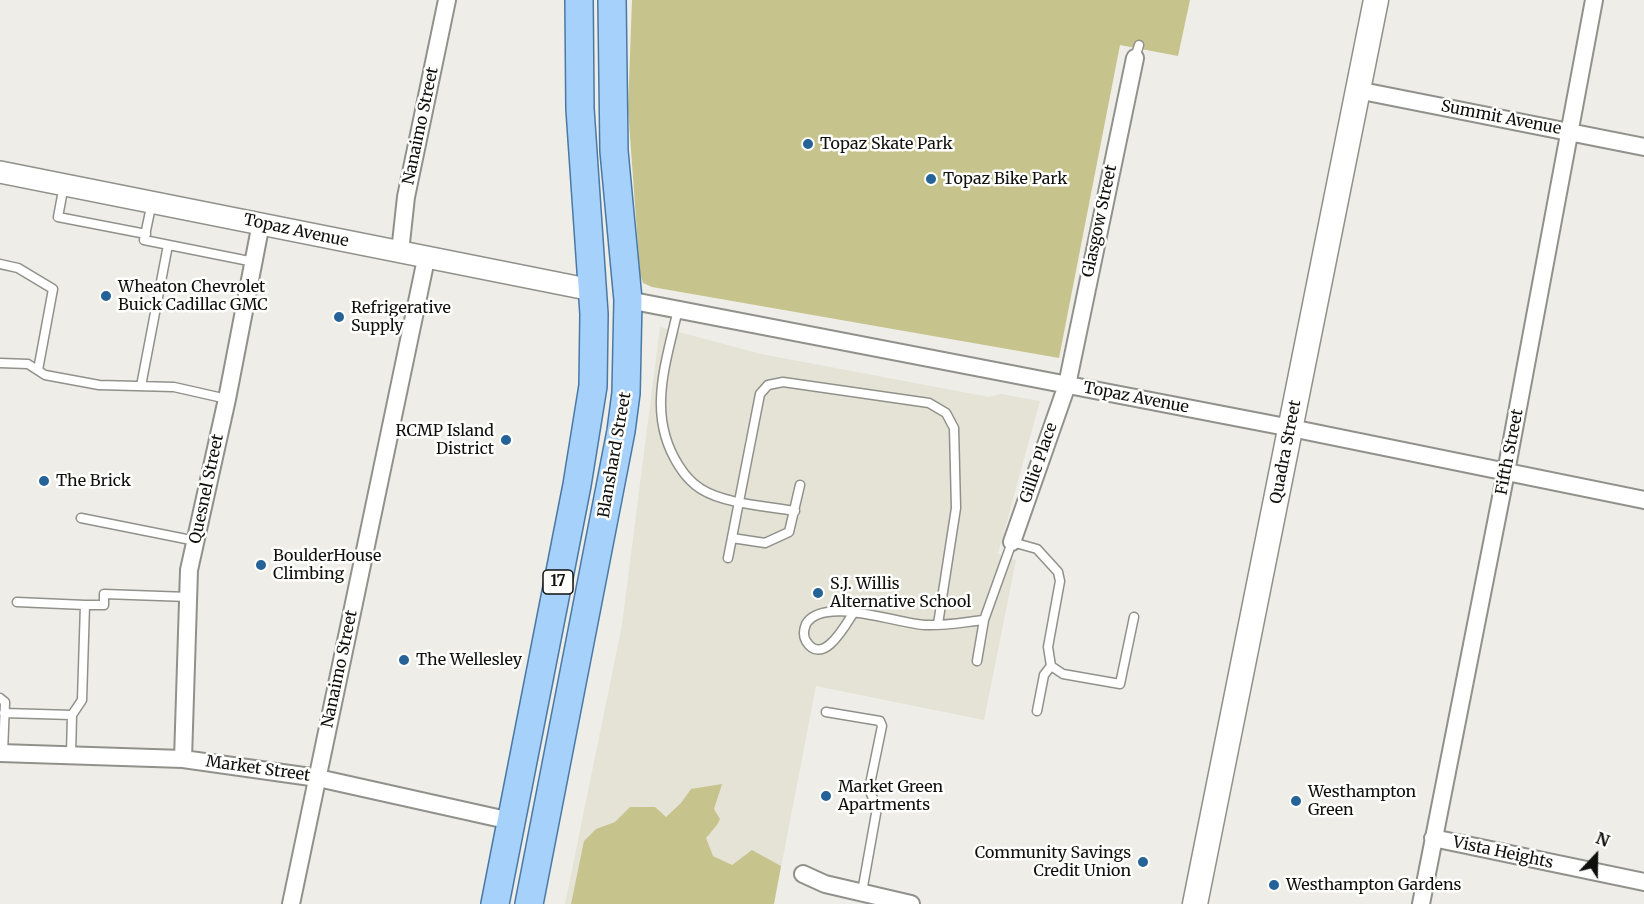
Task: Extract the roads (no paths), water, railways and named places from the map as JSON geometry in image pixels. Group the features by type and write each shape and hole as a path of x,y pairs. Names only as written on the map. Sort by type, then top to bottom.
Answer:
{"main road":[{"name":"Blanshard Street","path":"495,904 588,425 594,357 580,109 579,0"},
{"name":"Blanshard Street","path":"529,904 626,393 628,300 614,151 612,0"},
{"name":"Quadra Street","path":"1195,904 1376,0"},
{"path":"592,290 605,298 610,306 612,363 609,492"}],"street":[{"name":"Nanaimo Street","path":"400,252 406,197 447,0"},
{"name":"Fifth Street","path":"1421,904 1506,472 1594,0"},
{"name":"Glasgow Street","path":"1066,385 1137,52"},
{"name":"Summit Avenue","path":"1357,90 1644,147"},
{"name":"Topaz Avenue","path":"0,172 261,223 426,259 592,290"},
{"name":"Quesnel Street","path":"183,759 189,570 227,399 261,223"},
{"name":"Nanaimo Street","path":"291,904 426,259"},
{"name":"Topaz Avenue","path":"628,300 1291,428 1644,500"},
{"name":"Gillie Place","path":"1012,542 1066,385"},
{"name":"Market Street","path":"2,753 183,759 318,778 511,821"},
{"name":"Vista Heights","path":"1433,838 1644,882"},
{"path":"803,874 825,884 911,904"}],"lane":[{"path":"64,185 58,217 146,234"},
{"path":"152,202 144,240 254,262"},
{"path":"141,386 168,245"},
{"path":"0,264 18,268 53,290 38,370"},
{"path":"678,309 660,394 662,423 668,448 682,471 700,489 719,497 795,511"},
{"path":"0,363 28,364 45,375 99,385 174,387 227,399"},
{"path":"728,558 760,394 768,385 783,382 929,403 946,413 954,428 956,508 938,624"},
{"path":"732,538 765,543 789,532 800,485"},
{"path":"81,518 196,541"},
{"path":"977,661 984,620 1012,542 1037,549 1058,572 1060,581 1048,647 1051,666 1044,675 1037,711"},
{"path":"17,602 104,605 104,594 188,597"},
{"path":"71,755 72,715 82,700 85,605"},
{"path":"854,612 836,640 823,650 814,648 807,642 804,635 806,624 814,616 829,611 854,612 925,626 984,620"},
{"path":"1051,666 1063,674 1120,684 1134,617"},
{"path":"0,698 5,702 2,753"},
{"path":"826,712 880,722 882,726 869,789 877,808 862,892"},
{"path":"4,713 72,715"}],"place":[{"name":"Topaz Skate Park","path":"808,144"},
{"name":"Topaz Bike Park","path":"931,179"},
{"name":"Wheaton Chevrolet Buick Cadillac GMC","path":"106,296"},
{"name":"Refrigerative Supply","path":"339,317"},
{"name":"RCMP Island District","path":"506,440"},
{"name":"The Brick","path":"44,481"},
{"name":"BoulderHouse Climbing","path":"261,565"},
{"name":"S.J. Willis Alternative School","path":"818,593"},
{"name":"The Wellesley","path":"404,660"},
{"name":"Market Green Apartments","path":"826,796"},
{"name":"Westhampton Green","path":"1296,801"},
{"name":"Community Savings Credit Union","path":"1143,862"},
{"name":"Westhampton Gardens","path":"1274,885"}]}
